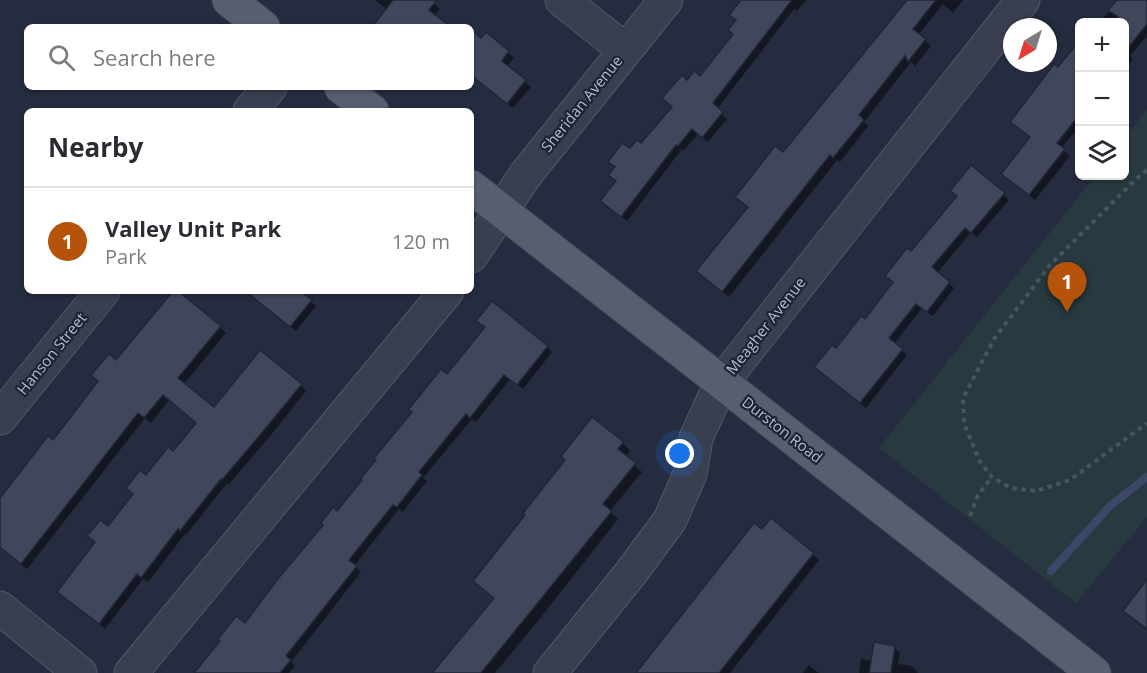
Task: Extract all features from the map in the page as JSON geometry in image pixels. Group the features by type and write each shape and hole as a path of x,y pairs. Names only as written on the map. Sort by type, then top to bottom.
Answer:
{"main road":[{"path":"229,0 259,24"},
{"path":"345,90 368,108"},
{"name":"Durston Road","path":"474,189 1094,673"}],"street":[{"path":"562,0 625,50"},
{"name":"Sheridan Avenue","path":"474,251 526,174 666,0"},
{"name":"Meagher Avenue","path":"550,673 630,574 670,520 690,474 696,438 721,383 1023,0"},
{"path":"252,108 268,90"},
{"name":"Hanson Street","path":"0,417 101,294"},
{"path":"131,673 445,294"},
{"path":"0,608 81,673"}],"path":[{"path":"1147,170 1136,178 1050,266 994,339 963,398 964,423 979,460 992,477 1011,488 1036,491 1070,480 1147,423"},
{"path":"970,516 978,495 992,477"}],"shaded area":[{"path":"1147,109 1147,517 1076,603 879,448 1092,180 1129,180 1129,133"}],"building":[{"path":"393,0 437,0 429,10 447,24 374,24"},
{"path":"741,0 792,0 713,103 723,112 702,138 692,129 678,146 676,145 621,217 600,201 616,181 608,175 615,167 608,162 622,143 630,148 637,140 641,143 672,107 662,98 682,75 687,80 694,71 700,76 733,34 728,30 736,20 729,15"},
{"path":"907,0 936,0 913,29 926,39 908,62 905,56 859,115 864,120 833,158 830,155 722,292 696,271 748,207 735,197 775,146 783,152"},
{"path":"1117,0 1147,0 1147,24 1129,47 1129,18 1119,18 1108,10"},
{"path":"474,32 481,38 486,32 509,51 502,61 526,80 507,104 474,77"},
{"path":"1075,46 1075,120 1057,143 1065,149 1029,195 1001,174 1030,137 1010,122 1048,72 1057,72 1058,67"},
{"path":"971,165 1005,193 971,233 965,228 932,267 950,282 927,312 916,304 889,338 903,349 860,403 814,367 832,345 836,348 861,316 865,319 893,282 885,276 907,248 911,251 957,196 950,191"},
{"path":"171,294 182,294 221,326 178,378 214,407 260,350 302,384 180,531 178,529 141,578 137,574 99,624 57,592 95,542 87,536 100,520 108,526 133,494 126,488 140,470 146,475 168,447 173,451 196,423 163,395 144,418 138,413 21,564 0,547 0,498 48,436 53,440 98,381 91,375 109,354 116,360"},
{"path":"249,294 305,294 312,300 290,327"},
{"path":"492,301 548,346 517,385 504,375 470,418 466,414 419,472 422,475 397,507 393,505 349,560 357,566 286,656 291,660 280,673 194,673 220,641 218,639 236,616 245,623 323,525 321,523 333,507 337,511 362,480 360,479 376,460 374,458 412,412 408,410 441,369 447,374 485,327 476,321"},
{"path":"592,417 624,442 618,449 636,463 603,504 612,511 481,673 432,673 494,598 473,581 565,460 561,456"},
{"path":"771,518 814,553 719,673 636,673 754,523 762,529"},
{"path":"1147,579 1147,629 1123,611"},
{"path":"874,642 895,646 891,673 869,673"}],"waterway":[{"path":"1051,571 1111,505 1147,477"}],"place":[{"name":"Valley Unit Park","path":"1067,312"}]}
